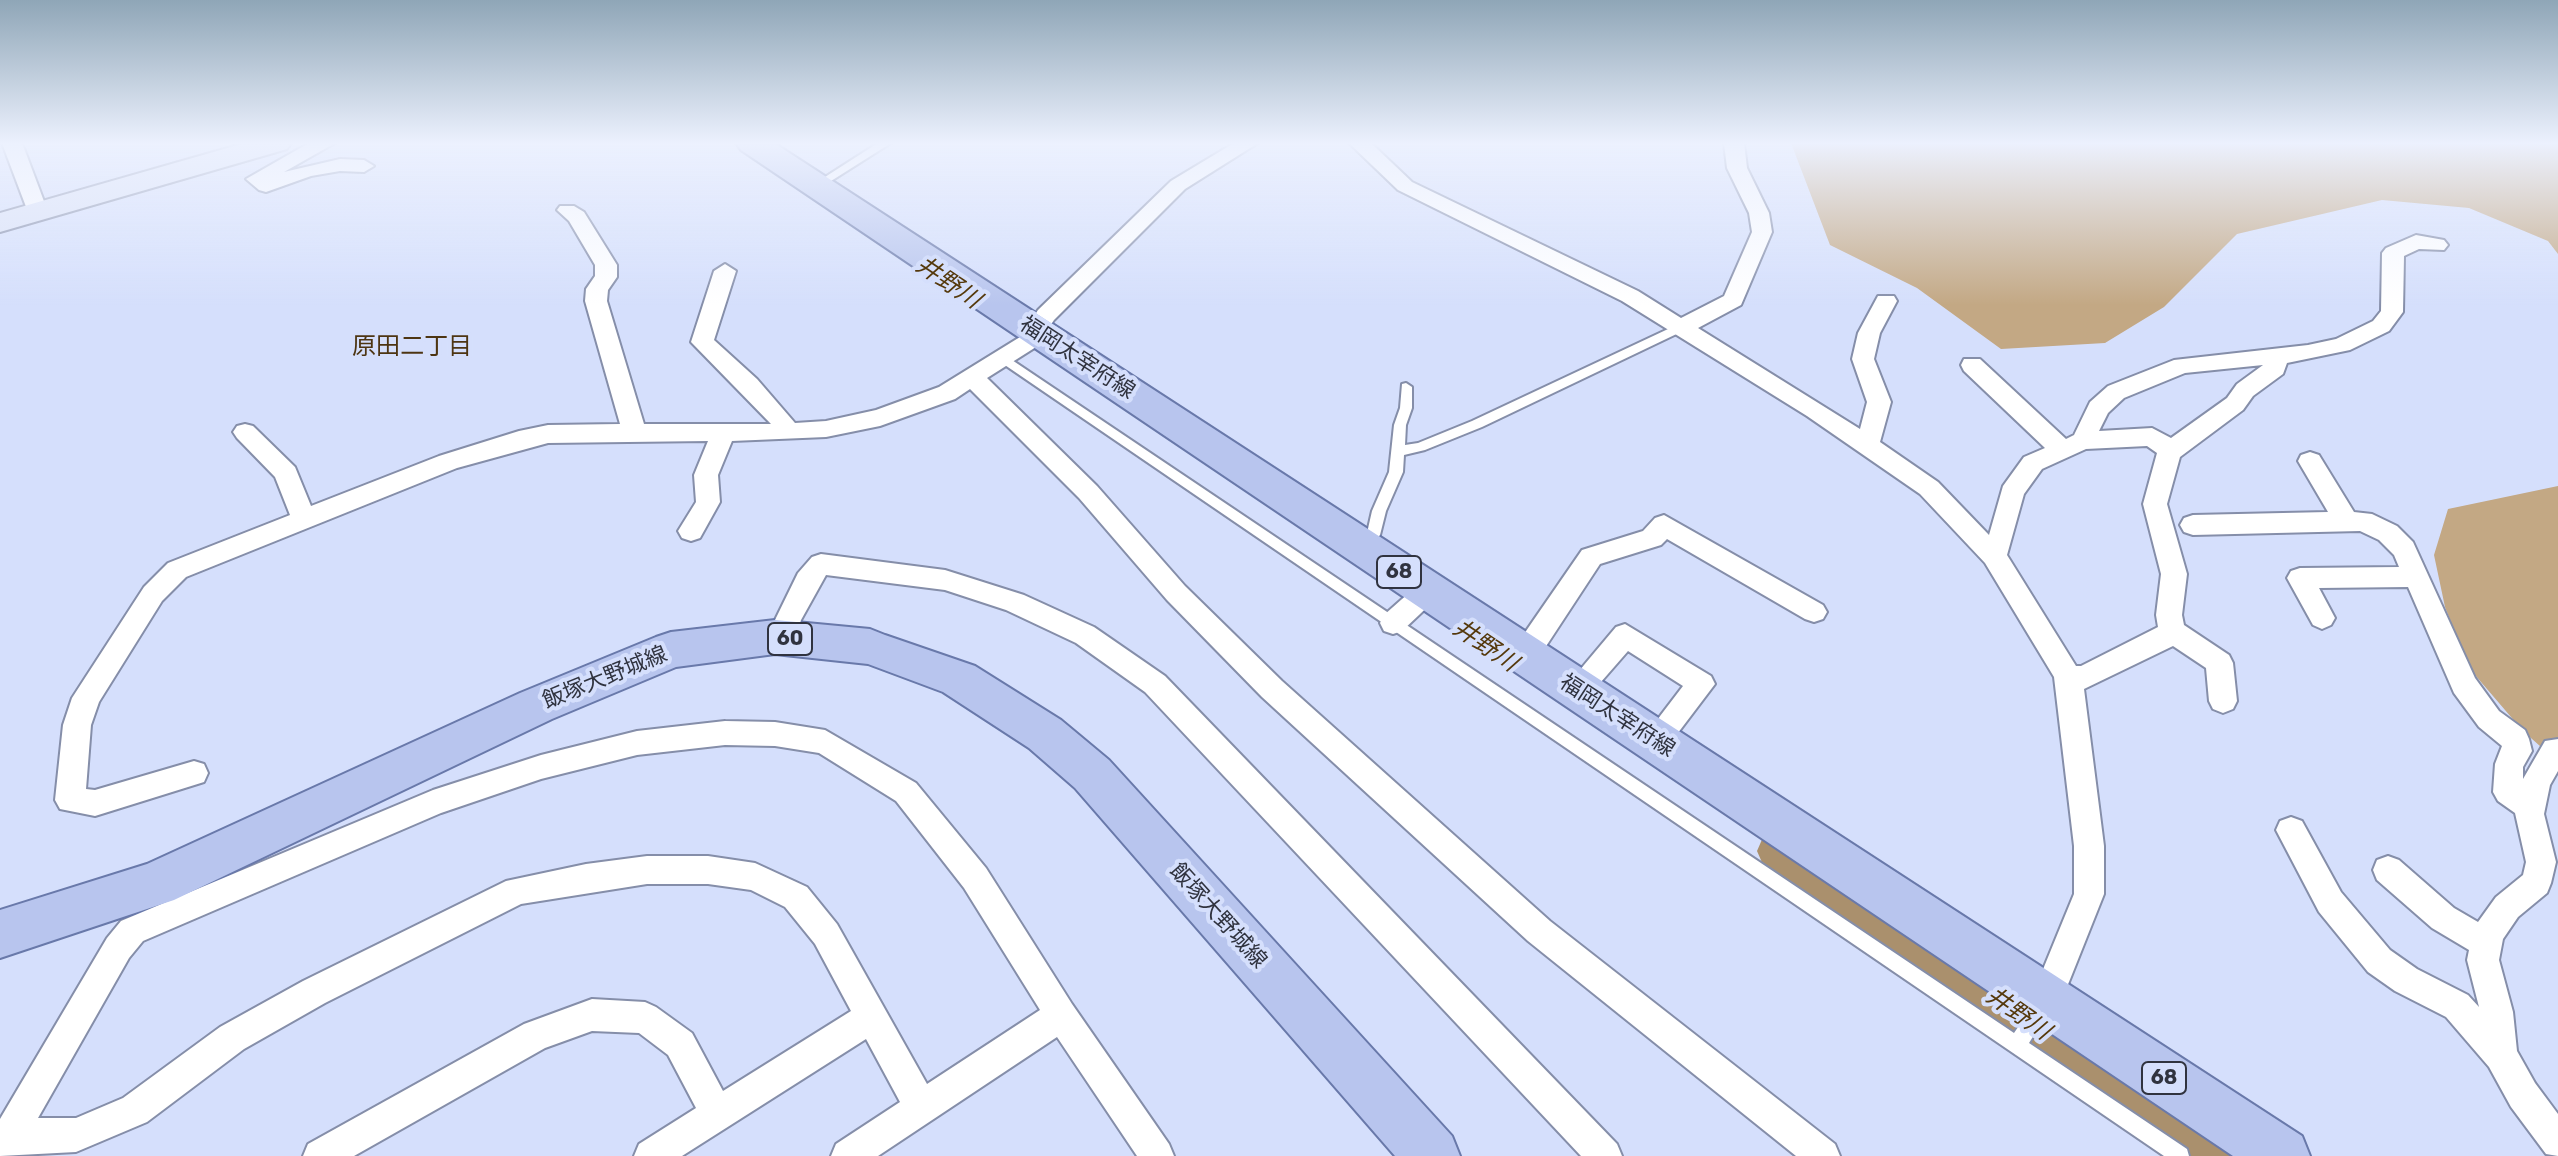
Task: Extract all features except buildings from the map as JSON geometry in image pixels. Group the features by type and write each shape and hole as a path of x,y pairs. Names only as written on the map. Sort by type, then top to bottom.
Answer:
{"main road":[{"name":"福岡太宰府線","path":"833,197 1361,547 1425,593 1655,741 2042,1007 2282,1156"},
{"name":"飯塚大野城線","path":"0,934 157,884 536,706 671,650 784,638 870,647 959,679 1045,734 1092,774 1432,1156"}],"street":[{"path":"32,197 38,212"},
{"path":"0,223 90,197"},
{"path":"194,773 95,803 70,800 77,725 86,698 153,594 177,570 448,462 519,440 548,434 634,430 725,433 826,429 880,418 947,393 1028,342 1046,315 1166,197"},
{"path":"1424,197 1593,276 1683,326 1929,488 1994,556 2068,676 2089,846 2089,894 2042,1007"},
{"path":"1683,326 1733,300 1762,232 1759,213 1751,197"},
{"path":"567,210 577,217 606,265 606,277 597,289 596,301 634,430"},
{"path":"2073,446 2098,408 2116,392 2182,366 2342,345 2381,326 2392,312 2393,253 2416,242 2437,245"},
{"path":"725,271 702,342 749,385 783,422 786,432"},
{"path":"1867,446 1879,402 1863,359 1869,333 1886,301"},
{"path":"2223,701 2219,663 2172,631 2169,615 2174,574 2155,504 2171,451 2235,404 2245,390 2275,368 2276,356"},
{"path":"1972,365 2073,446"},
{"path":"973,378 1088,492 1176,593 1272,689 1539,931 1823,1156"},
{"path":"245,432 286,473 304,519"},
{"path":"691,531 708,502 706,475 711,458 725,433"},
{"path":"1994,556 2012,492 2033,463 2073,446 2152,437 2171,451"},
{"path":"2310,461 2347,522"},
{"path":"2193,525 2363,521 2388,533 2404,549 2464,685 2489,719 2515,739 2518,751 2509,764 2508,792 2530,807"},
{"path":"1525,655 1591,557 1652,538 1664,525 1814,612"},
{"path":"784,638 788,620 811,573 821,564 905,573 958,584 1037,611 1085,635 1155,684 1605,1156"},
{"path":"2322,618 2300,578 2415,577"},
{"path":"1393,623 1425,593"},
{"path":"2068,676 2083,678 2160,641 2172,631"},
{"path":"1577,690 1625,635 1701,684 1655,741"},
{"path":"3,1141 118,948 132,931 433,803 541,767 637,743 725,733 775,734 825,742 906,792 975,878 1061,1015 1157,1156"},
{"path":"2501,1055 2497,1012 2483,960 2488,934 2507,907 2536,883 2548,884 2529,814 2536,782 2555,750"},
{"path":"2291,830 2330,902 2379,961 2406,980 2457,1006 2501,1055 2523,1095 2558,1142"},
{"path":"3,1141 76,1135 135,1110 232,1038 314,992 517,891 647,870 708,870 755,877 796,897 826,934 921,1106"},
{"path":"2388,870 2443,918 2487,943"},
{"path":"320,1156 536,1035 592,1015 645,1018 680,1044 717,1114"},
{"path":"848,1156 1061,1015"},
{"path":"651,1156 873,1016"}],"lane":[{"path":"1400,451 1420,447 1477,424 1683,326"},
{"path":"1003,358 2180,1156"},
{"path":"1361,547 1373,535 1379,511 1396,472 1406,387"},
{"path":"2017,1045 2042,1007"}],"shaded area":[{"path":"1812,197 2558,197 2558,254 2548,241 2469,208 2382,200 2237,234 2164,307 2105,343 2001,349 1917,288 1830,245"},
{"path":"2558,486 2558,762 2523,731 2469,668 2445,607 2434,555 2448,509"}],"waterway":[{"name":"井野川","path":"1782,851 2223,1156"}],"district":[{"name":"原田二丁目","path":"412,347"}]}
